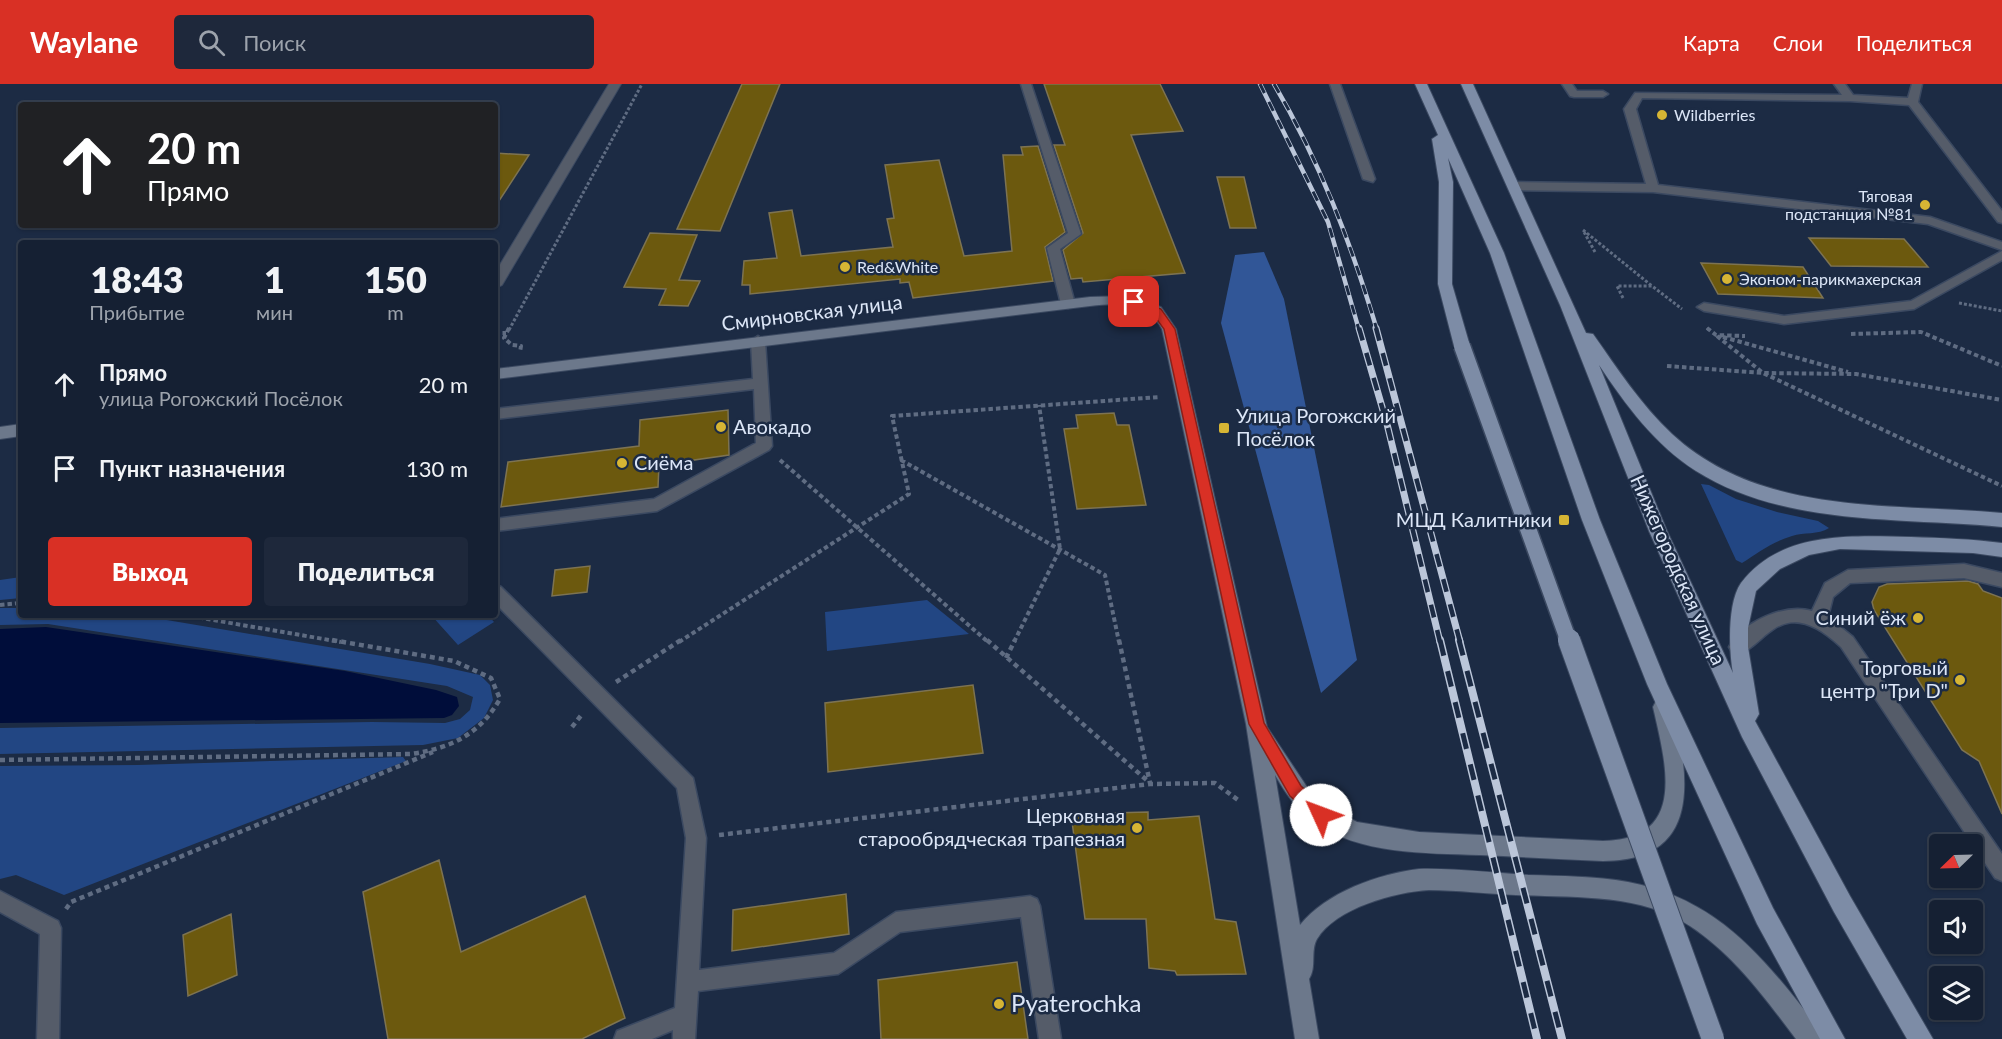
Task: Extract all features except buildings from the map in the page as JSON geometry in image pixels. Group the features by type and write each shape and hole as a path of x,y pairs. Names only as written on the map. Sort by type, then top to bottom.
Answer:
{"main road":[{"path":"1421,84 1497,253 1591,520 1657,684 1765,916 1833,1039"},
{"name":"Нижегородская улица","path":"1467,84 1567,305 1659,531 1752,737 1842,904 1921,1039"},
{"path":"1433,111 1446,182 1445,284 1462,346 1713,1039"},
{"path":"1567,305 1620,384 1667,439 1702,466 1735,484 1777,499 1823,506 1952,513 2002,520"},
{"path":"1752,737 1738,647 1738,628 1748,588 1774,564 1805,549 1840,542 1973,546 2002,550"}],"street":[{"path":"498,280 615,84"},
{"name":"Смирновская улица","path":"498,374 1109,300 1134,302 1157,311 1169,329 1256,724"},
{"path":"0,432 18,430"},
{"path":"1256,724 1300,796 1321,815 1363,834 1409,841 1603,851 1635,849 1658,837 1673,809 1677,784 1657,684"},
{"path":"1256,724 1307,1039"},
{"path":"1299,990 1307,935 1340,904 1376,889 1418,880 1618,891 1654,899 1695,916 1731,944 1769,984 1810,1039"}],"lane":[{"path":"1026,84 1075,234 1053,248 1068,304"},
{"path":"1335,84 1369,179"},
{"path":"1567,84 1574,94 1602,94"},
{"path":"1839,84 1850,98"},
{"path":"1912,102 1917,84"},
{"path":"1622,94 1850,98 1912,102 2002,219"},
{"path":"1639,95 1630,109 1653,188"},
{"path":"1514,186 1653,188 1930,221 2002,246"},
{"path":"1704,307 1784,320 1914,305 2002,255"},
{"path":"498,525 657,505 764,446 758,341"},
{"path":"498,414 760,384"},
{"path":"1819,619 1821,605 1826,594 1836,582 1848,577 1964,572 2002,580"},
{"path":"498,595 686,784 696,838 684,1039"},
{"path":"1738,647 1756,630 1776,618 1798,614 1819,619 1834,627 1847,642 2002,871"},
{"path":"0,901 51,928 48,1039"},
{"path":"687,982 838,963 896,922 1030,906 1050,1039"},
{"path":"625,1039 686,1014"}],"path":[{"path":"520,354 521,346 512,345 504,338 506,333 642,84"},
{"path":"1595,252 1583,230 1652,286"},
{"path":"1617,286 1623,298"},
{"path":"1929,297 2002,311"},
{"path":"498,333 506,333"},
{"path":"2002,400 1856,374 1716,335 1763,373 2002,486"},
{"path":"1667,366 1763,373 1856,374"},
{"path":"572,727 597,694 909,494 892,416 1162,397"},
{"path":"1006,658 1060,549 1039,405"},
{"path":"764,446 1150,784"},
{"path":"901,460 1105,575 1150,784"},
{"path":"0,605 18,603"},
{"path":"51,928 70,902 475,733 489,721 500,699 491,678 454,661 202,618"},
{"path":"0,760 312,754 411,755 445,747"},
{"path":"696,838 1150,784 1215,783 1238,800"}],"shaded area":[{"path":"1264,252 1284,299 1357,660 1321,693 1221,323 1235,255"},
{"path":"1701,484 1709,485 1736,499 1777,512 1818,521 1829,528 1820,532 1785,538 1742,563 1736,560"},
{"path":"18,577 18,598 0,600 0,580"},
{"path":"927,600 969,634 827,651 825,612"},
{"path":"0,608 18,608 18,618 155,618 430,664 480,675 490,685 493,700 484,718 458,738 423,745 0,754 0,728 372,722 445,723 460,719 470,710 473,697 447,686 48,624 0,625"},
{"path":"434,618 491,618 494,622 458,645"},
{"path":"46,627 345,671 436,690 457,697 459,706 452,715 444,718 0,723 0,629"},
{"path":"403,757 406,761 64,895 16,875 0,879 0,766 137,765"}],"railway":[{"path":"1260,84 1328,222 1359,330"},
{"path":"1274,84 1306,143 1333,204 1377,330"},
{"path":"1359,328 1387,424 1440,642"},
{"path":"1376,328 1460,642"},
{"path":"1440,640 1537,1039"},
{"path":"1459,640 1562,1039"}],"place":[{"name":"Wildberries","path":"1662,115"},
{"name":"Тяговая подстанция №81","path":"1925,205"},
{"name":"Red&White","path":"845,267"},
{"name":"Эконом-парикмахерская","path":"1727,279"},
{"name":"Авокадо","path":"721,427"},
{"name":"Улица Рогожский Посёлок","path":"1224,428"},
{"name":"Сиёма","path":"622,463"},
{"name":"МЦД Калитники","path":"1564,520"},
{"name":"Синий ёж","path":"1918,618"},
{"name":"Торговый центр \"Три D\"","path":"1960,680"},
{"name":"Церковная старообрядческая трапезная","path":"1137,828"},
{"name":"Pyaterochka","path":"999,1004"}],"route":[{"path":"1134,302 1157,311 1169,329 1256,724 1296,791 1321,815"}]}
